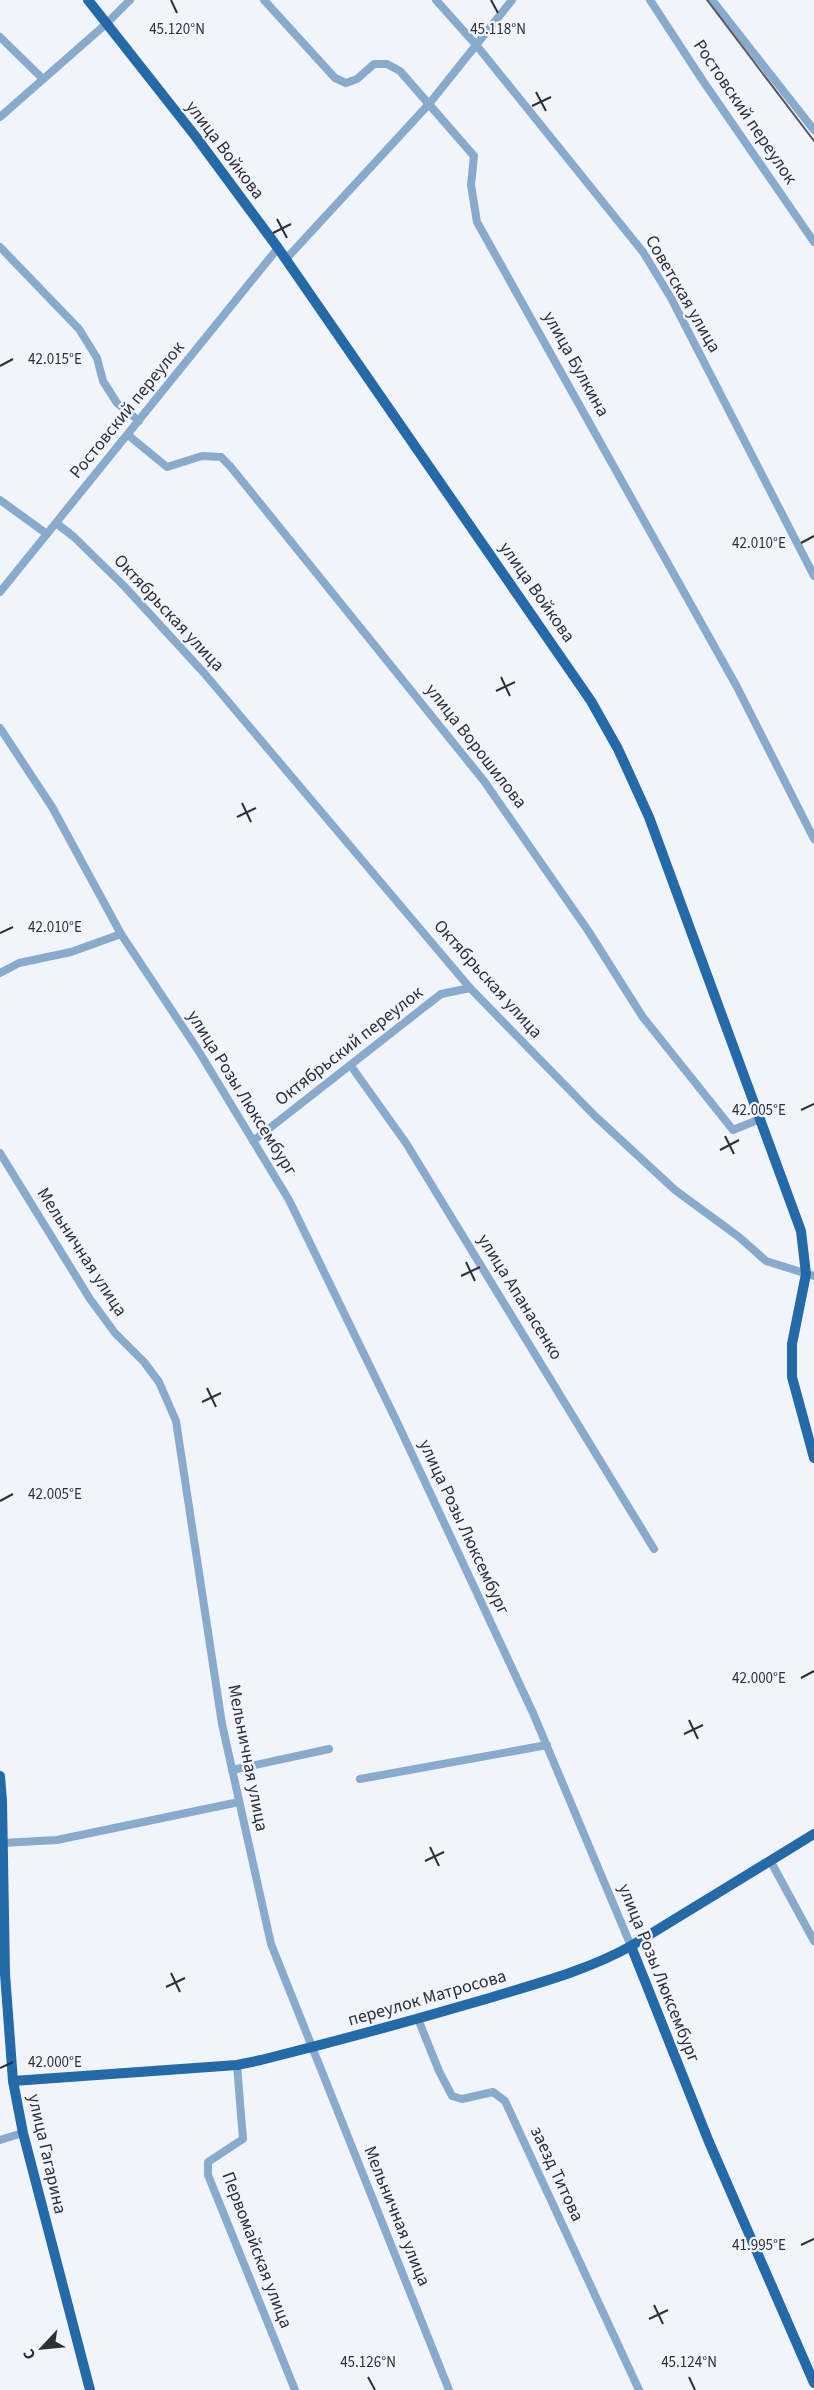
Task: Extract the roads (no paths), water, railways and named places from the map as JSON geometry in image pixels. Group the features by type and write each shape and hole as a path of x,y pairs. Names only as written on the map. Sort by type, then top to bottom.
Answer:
{"main road":[{"name":"улица Войкова","path":"88,0 196,137 286,259 591,701 618,749 649,817 801,1231 810,1275"},
{"path":"810,1275 792,1344 792,1377 814,1458"},
{"name":"улица Гагарина","path":"0,1776 5,1974 13,2081 23,2133 90,2390"},
{"name":"переулок Матросова","path":"13,2081 237,2065 312,2048 556,1978 606,1960 814,1834"},
{"name":"улица Розы Люксембург","path":"631,1946 709,2142 814,2383"}],"street":[{"path":"0,117 130,0"},
{"name":"улица Булкина","path":"264,0 336,78 346,83 357,79 374,64 387,64 400,71 474,156 471,185 477,222 737,687 814,839"},
{"name":"Советская улица","path":"436,0 477,46 643,252 676,308 814,576"},
{"path":"286,259 429,104 512,0"},
{"name":"Ростовский переулок","path":"650,0 814,242"},
{"path":"712,0 814,130"},
{"path":"0,37 43,79"},
{"path":"0,246 79,329 97,358 103,381 117,403 139,421"},
{"name":"Ростовский переулок","path":"0,592 278,248"},
{"name":"улица Ворошилова","path":"128,435 167,466 202,456 221,457 230,466 484,782 589,932 642,1016 733,1130 760,1119"},
{"path":"0,500 47,534"},
{"name":"Октябрьская улица","path":"56,523 74,537 125,587 204,673 470,988 595,1116 675,1190 740,1237 766,1261 810,1275"},
{"name":"улица Розы Люксембург","path":"0,728 52,807 121,934 198,1050 289,1200 381,1388 547,1745 631,1946"},
{"path":"0,973 19,963 71,951 121,934"},
{"name":"Октябрьский переулок","path":"253,1142 441,994 470,988"},
{"name":"улица Апанасенко","path":"351,1066 406,1143 654,1550"},
{"name":"Мельничная улица","path":"0,1153 114,1334 144,1362 159,1382 176,1421 222,1724 271,1944 449,2390"},
{"path":"360,1779 547,1745"},
{"path":"232,1770 328,1749"},
{"path":"3,1843 57,1840 239,1802"},
{"path":"771,1862 814,1941"},
{"name":"заезд Титова","path":"418,2019 438,2071 452,2096 462,2099 493,2092 505,2101 639,2390"},
{"name":"Первомайская улица","path":"237,2065 243,2139 208,2162 208,2175 295,2390"},
{"path":"0,2140 23,2133"}],"railway":[{"path":"707,0 814,141"}]}
